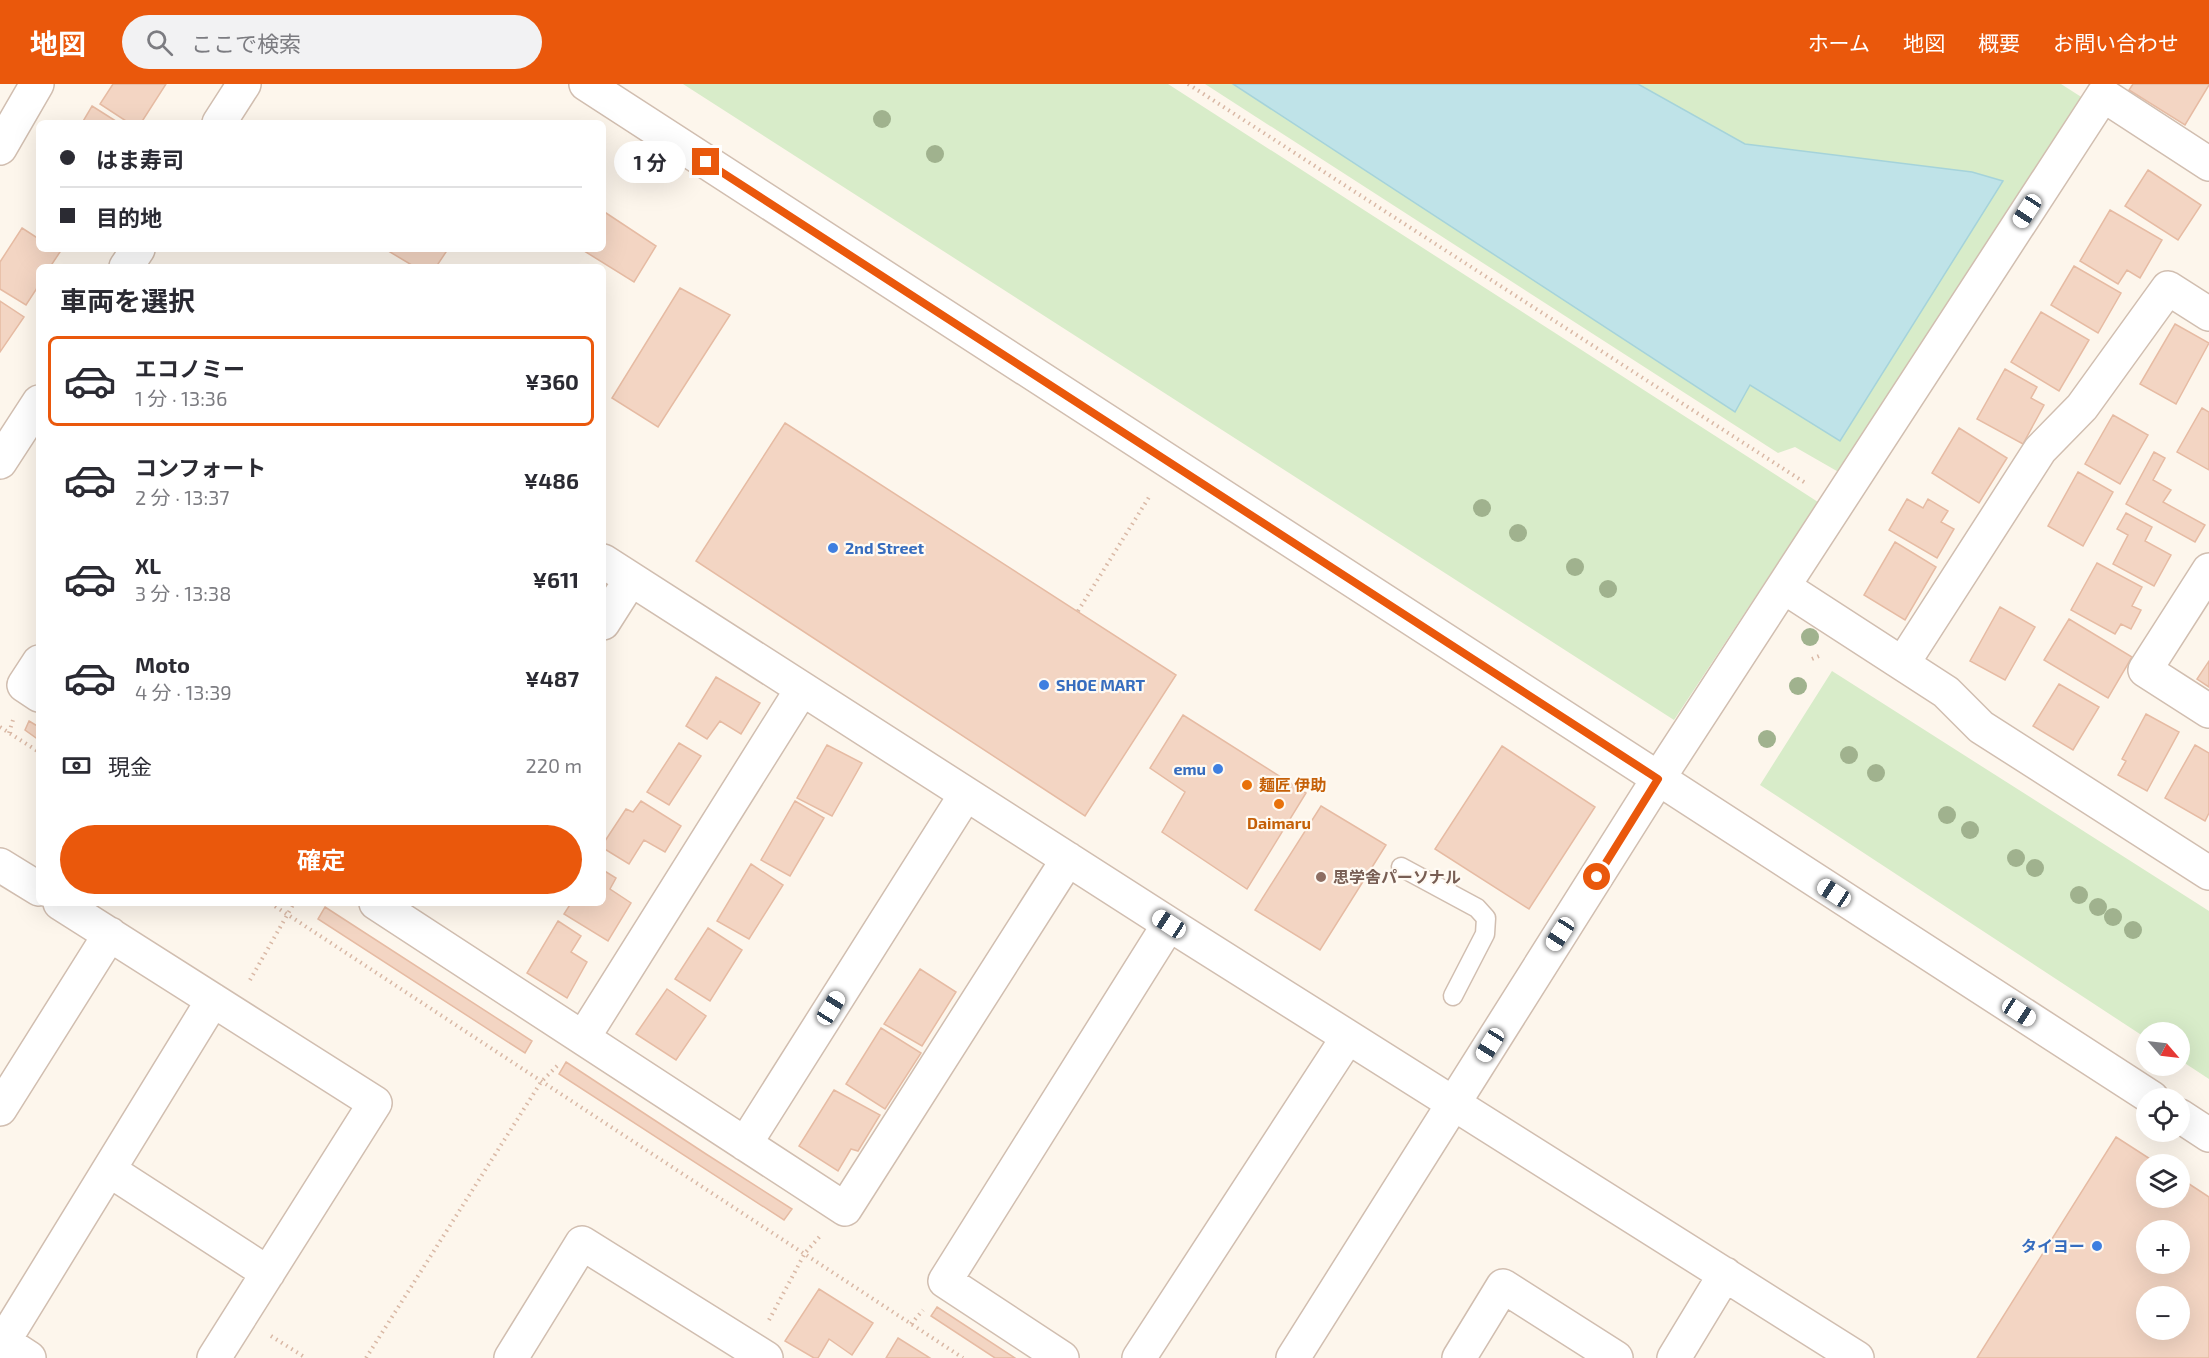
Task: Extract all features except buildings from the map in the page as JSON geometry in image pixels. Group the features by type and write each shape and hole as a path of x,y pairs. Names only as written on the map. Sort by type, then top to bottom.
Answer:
{"street":[{"path":"4,129 37,84"},
{"path":"221,120 244,84"},
{"path":"586,84 2137,1088"},
{"path":"1293,1358 1658,779 2103,95 2209,164"},
{"path":"1902,663 2040,450 2082,407 2168,288 2209,314"},
{"path":"0,462 36,407"},
{"path":"606,563 1169,924 1454,1102 1854,1357"},
{"path":"2209,570 2145,670 2209,711"},
{"path":"606,618 631,579"},
{"path":"1784,587 1946,692 1981,727 2209,873"},
{"path":"36,667 24,685 36,693"},
{"path":"582,1038 802,689"},
{"path":"745,1144 966,794"},
{"path":"387,906 416,914 582,1038 845,1209 1068,859"},
{"path":"0,865 36,887"},
{"path":"65,906 375,1103 214,1358"},
{"path":"1062,1358 945,1281 1169,924"},
{"path":"0,1109 110,934"},
{"path":"11,1348 109,1170 222,1006"},
{"path":"1139,1358 1348,1037"},
{"path":"2190,1123 2209,1135"},
{"path":"109,1170 268,1274"},
{"path":"511,1358 582,1243 756,1355"},
{"path":"1674,1358 1725,1274"},
{"path":"1459,1358 1503,1286 1616,1358"}],"lane":[{"path":"1401,867 1477,908 1486,918 1485,934 1453,996"}],"path":[{"path":"1188,84 1838,503"},
{"path":"1078,611 1151,494"},
{"path":"0,727 36,750"},
{"path":"275,906 963,1358"},
{"path":"222,1006 289,915 293,906"},
{"path":"366,1358 541,1083"},
{"path":"756,1355 805,1253"}],"green space":[{"path":"683,84 1168,84 1818,502 1674,720"},
{"path":"1205,84 2061,84 2086,100 1842,474 1795,447 1778,453"},
{"path":"1832,671 2209,911 2209,1079 2190,1067 2190,1022 2136,1022 2136,1031 1760,785"}],"water":[{"path":"1233,84 1638,84 1745,144 1972,172 2003,181 1840,441 1750,385 1735,412"}],"place":[{"name":"2nd Street","path":"833,548"},
{"name":"SHOE MART","path":"1044,685"},
{"name":"emu","path":"1218,769"},
{"name":"麺匠 伊助","path":"1247,785"},
{"name":"Daimaru","path":"1279,804"},
{"name":"思学舎パーソナル","path":"1321,877"},
{"name":"タイヨー","path":"2097,1246"}],"route":[{"path":"706,162 1658,779 1597,877"}]}
